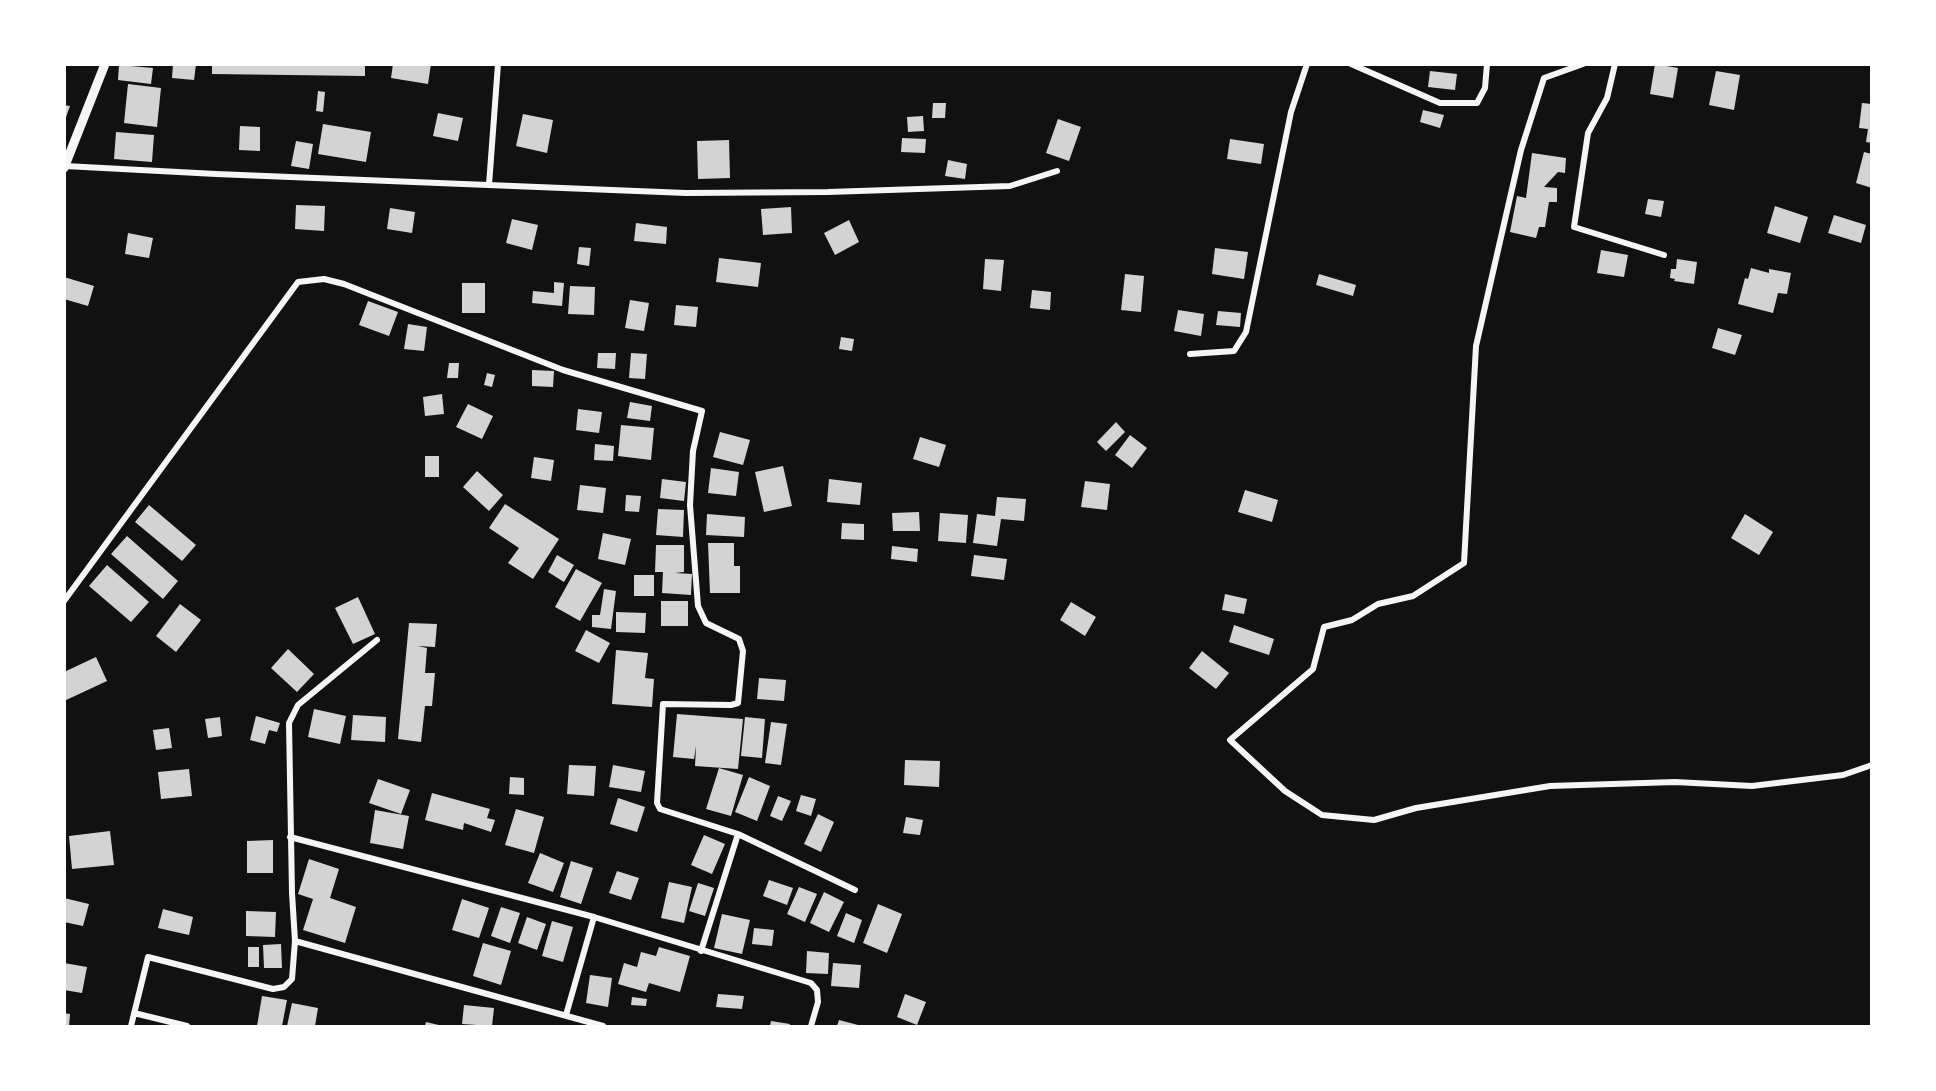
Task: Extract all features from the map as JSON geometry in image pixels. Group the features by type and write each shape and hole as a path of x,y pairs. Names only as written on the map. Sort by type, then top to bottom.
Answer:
{"street":[{"path":"105,64 65,167 686,193 828,192 1010,186 1057,171"},
{"path":"489,185 498,64"},
{"path":"1190,354 1234,351 1246,332 1291,112 1307,64"},
{"path":"1351,64 1440,103 1477,103 1485,88 1487,64"},
{"path":"1583,64 1544,78 1521,150 1476,346 1464,563 1413,596 1378,604 1352,620 1324,627 1313,669 1230,740 1285,791 1322,815 1374,820 1416,808 1550,786 1675,782 1752,786 1843,776 1872,765"},
{"path":"1615,64 1607,98 1588,133 1574,226 1664,255"},
{"path":"64,602 298,282 324,279 344,284 563,370 702,411 693,451 690,505 698,606 706,623 739,639 743,651 738,703 730,705 667,702 663,704 657,803 660,809 738,834 855,890"},
{"path":"131,1026 148,957 273,989 284,987 292,979 295,941 290,837 289,723 298,705 377,640"},
{"path":"701,951 738,834"},
{"path":"290,837 594,917 811,983 817,990 818,1002 811,1026"},
{"path":"566,1015 594,917"},
{"path":"295,941 603,1026"},
{"path":"134,1014 187,1026"}],"building":[{"path":"173,64 196,64 194,80 172,78"},
{"path":"212,64 365,64 365,76 212,74"},
{"path":"393,64 431,64 428,84 391,78"},
{"path":"1655,64 1678,68 1673,98 1650,94"},
{"path":"119,65 153,68 151,84 118,80"},
{"path":"1430,71 1457,74 1455,90 1428,87"},
{"path":"1716,71 1740,75 1734,110 1709,105"},
{"path":"128,84 161,88 157,127 124,123"},
{"path":"318,91 325,92 323,112 316,111"},
{"path":"933,103 946,103 945,118 932,118"},
{"path":"1862,103 1872,104 1872,143 1866,142 1868,129 1859,128"},
{"path":"64,105 70,106 65,120 64,120"},
{"path":"1423,110 1444,115 1440,128 1420,122"},
{"path":"438,113 463,118 458,141 433,136"},
{"path":"523,114 553,120 547,153 516,146"},
{"path":"923,116 924,131 908,132 907,117"},
{"path":"1058,119 1081,127 1069,161 1046,153"},
{"path":"323,124 371,132 366,162 318,154"},
{"path":"240,126 260,127 260,151 239,150"},
{"path":"116,132 154,135 152,162 114,159"},
{"path":"902,138 926,139 925,153 901,152"},
{"path":"1230,139 1264,144 1261,164 1227,159"},
{"path":"729,140 730,178 698,179 697,141"},
{"path":"296,141 313,144 309,169 291,166"},
{"path":"1864,152 1872,154 1872,188 1856,183"},
{"path":"1532,153 1566,158 1565,173 1558,172 1544,187 1557,188 1557,202 1549,202 1545,227 1539,227 1536,238 1510,232 1517,196 1526,198"},
{"path":"948,160 967,164 965,179 945,176"},
{"path":"1648,199 1664,201 1661,217 1645,214"},
{"path":"296,205 325,206 324,231 295,229"},
{"path":"1775,206 1808,217 1800,243 1767,233"},
{"path":"791,207 792,233 763,235 761,209"},
{"path":"390,208 415,212 412,233 387,229"},
{"path":"1834,215 1866,225 1861,243 1828,233"},
{"path":"512,219 538,225 532,250 506,243"},
{"path":"849,220 859,242 835,255 824,233"},
{"path":"636,223 667,227 666,244 634,241"},
{"path":"128,233 153,238 149,258 125,254"},
{"path":"579,247 591,248 589,266 577,264"},
{"path":"1215,248 1248,252 1244,279 1212,274"},
{"path":"1601,250 1628,255 1624,277 1597,273"},
{"path":"719,258 761,263 758,287 716,282"},
{"path":"985,259 1004,260 1001,291 983,289"},
{"path":"1677,259 1697,262 1694,284 1674,281 1675,279 1670,278 1671,269 1676,269"},
{"path":"1751,268 1769,273 1769,269 1791,273 1787,294 1778,293 1773,313 1738,304 1745,278 1748,279"},
{"path":"1125,274 1144,276 1141,312 1121,310"},
{"path":"1319,274 1356,285 1353,296 1316,285"},
{"path":"64,277 94,286 88,306 64,299"},
{"path":"554,282 564,283 562,306 532,303 533,291 554,293"},
{"path":"462,283 485,283 485,313 462,313"},
{"path":"570,286 595,287 594,315 568,314"},
{"path":"1032,290 1051,292 1050,310 1030,308"},
{"path":"630,300 649,303 644,331 625,328"},
{"path":"368,301 398,312 389,336 359,325"},
{"path":"676,305 698,307 696,327 674,325"},
{"path":"1178,310 1204,314 1201,336 1174,331"},
{"path":"1218,311 1241,313 1240,327 1216,325"},
{"path":"408,324 427,327 424,351 404,349"},
{"path":"1718,328 1742,335 1735,355 1712,348"},
{"path":"841,337 854,339 852,351 839,349"},
{"path":"598,353 616,353 615,369 597,368"},
{"path":"631,353 647,354 645,379 629,378"},
{"path":"449,363 459,363 458,378 447,378"},
{"path":"532,370 554,371 553,387 532,386"},
{"path":"487,373 495,375 492,387 484,385"},
{"path":"442,394 444,414 425,416 423,397"},
{"path":"630,402 652,406 650,421 627,418"},
{"path":"468,404 493,416 482,439 456,427"},
{"path":"578,409 602,412 599,433 576,430"},
{"path":"1116,422 1125,432 1106,451 1097,442"},
{"path":"621,425 654,428 651,460 618,456"},
{"path":"720,432 750,440 743,465 713,457"},
{"path":"1130,435 1147,448 1132,468 1115,455"},
{"path":"920,437 946,445 939,467 913,459"},
{"path":"595,444 614,446 613,461 594,460"},
{"path":"425,456 439,456 439,477 425,477"},
{"path":"534,457 554,460 551,481 531,478"},
{"path":"783,466 792,506 764,512 755,472"},
{"path":"711,468 739,472 736,496 708,493"},
{"path":"477,471 503,495 489,511 463,487"},
{"path":"662,479 686,482 684,501 660,498"},
{"path":"829,479 862,483 860,505 827,502"},
{"path":"1085,481 1110,484 1107,510 1081,507"},
{"path":"580,485 606,488 603,513 577,510"},
{"path":"1245,490 1278,500 1272,522 1238,512"},
{"path":"626,495 641,496 639,512 625,511"},
{"path":"997,497 1026,499 1024,521 1001,519 997,546 973,543 977,514 995,516"},
{"path":"505,504 559,539 533,579 508,563 519,548 489,528"},
{"path":"149,505 196,545 182,561 135,522"},
{"path":"658,509 684,510 683,537 656,535"},
{"path":"919,512 920,531 893,531 892,513"},
{"path":"940,513 968,515 966,543 938,541"},
{"path":"707,514 745,517 744,537 706,535"},
{"path":"1745,514 1773,532 1759,555 1731,538"},
{"path":"842,523 864,524 864,540 841,539"},
{"path":"603,533 631,539 625,565 598,559"},
{"path":"127,536 178,581 163,599 111,554"},
{"path":"708,543 734,543 734,566 740,566 740,593 710,593"},
{"path":"656,545 684,545 684,572 675,573 692,574 691,595 662,593 663,572 655,572"},
{"path":"892,546 918,549 917,562 891,559"},
{"path":"557,555 574,565 564,582 548,572"},
{"path":"974,555 1007,559 1004,580 971,576"},
{"path":"107,565 149,602 131,622 89,586"},
{"path":"576,569 602,583 580,621 555,607"},
{"path":"634,575 654,575 654,596 634,596"},
{"path":"604,589 616,591 611,629 592,627 592,615 600,615"},
{"path":"1225,594 1247,599 1244,614 1222,610"},
{"path":"358,597 375,634 353,644 335,608"},
{"path":"661,601 688,601 688,626 661,626"},
{"path":"1071,602 1096,617 1085,636 1060,620"},
{"path":"180,604 201,620 176,652 156,636"},
{"path":"616,612 646,613 645,633 616,632"},
{"path":"409,623 437,624 435,647 418,646 427,648 425,673 435,673 432,706 425,706 421,742 398,739"},
{"path":"1234,625 1274,639 1269,655 1229,642"},
{"path":"586,630 610,643 599,663 575,651"},
{"path":"288,649 314,674 297,692 271,668"},
{"path":"616,650 648,653 645,678 654,679 652,707 612,704"},
{"path":"1202,651 1229,673 1216,689 1189,668"},
{"path":"96,657 107,681 64,701 64,672"},
{"path":"759,678 786,680 784,701 757,699"},
{"path":"314,709 346,716 340,744 308,737"},
{"path":"677,714 743,719 738,769 695,766 696,746 694,759 673,757"},
{"path":"353,715 386,717 385,742 351,740"},
{"path":"256,716 280,723 277,732 269,730 265,744 250,740"},
{"path":"220,717 222,736 208,738 205,719"},
{"path":"745,717 765,719 762,758 741,756"},
{"path":"771,722 787,724 781,765 765,763"},
{"path":"169,728 172,748 156,750 153,730"},
{"path":"905,760 940,761 939,787 904,785"},
{"path":"569,765 596,766 594,796 567,794"},
{"path":"613,765 645,771 641,792 609,787"},
{"path":"719,768 743,775 731,816 706,809"},
{"path":"189,769 192,796 161,799 158,772"},
{"path":"510,777 524,778 524,795 509,794"},
{"path":"749,777 770,786 757,821 735,812"},
{"path":"378,779 410,790 401,814 369,803"},
{"path":"432,793 490,809 487,818 495,820 491,832 464,823 463,830 425,820"},
{"path":"801,795 816,799 811,816 796,811"},
{"path":"778,796 791,801 782,821 770,816"},
{"path":"618,798 645,807 637,832 610,824"},
{"path":"516,809 544,817 534,853 505,845"},
{"path":"375,810 409,816 403,849 370,843"},
{"path":"818,814 834,822 821,852 804,844"},
{"path":"906,817 923,820 920,835 903,833"},
{"path":"110,831 114,865 72,869 69,836"},
{"path":"704,835 725,844 712,874 691,865"},
{"path":"273,840 273,873 247,873 247,841"},
{"path":"540,853 564,863 553,892 528,883"},
{"path":"309,859 339,869 330,898 356,907 345,943 303,930 313,899 298,894"},
{"path":"571,861 593,868 581,904 560,897"},
{"path":"617,871 639,878 631,900 609,893"},
{"path":"769,880 793,888 787,905 763,896"},
{"path":"669,882 692,887 684,923 661,918"},
{"path":"698,883 714,888 705,916 689,911"},
{"path":"799,887 817,894 805,922 787,914"},
{"path":"824,892 844,902 829,932 810,923"},
{"path":"64,898 89,904 83,926 64,922"},
{"path":"462,899 489,908 479,938 452,930"},
{"path":"878,904 902,914 887,953 863,943"},
{"path":"501,907 520,913 510,943 491,936"},
{"path":"163,909 193,917 189,935 158,928"},
{"path":"246,911 276,912 275,937 246,936"},
{"path":"846,913 862,920 854,943 837,936"},
{"path":"722,914 750,920 742,954 714,948"},
{"path":"527,917 546,924 537,950 518,943"},
{"path":"552,921 573,927 563,962 542,956"},
{"path":"754,928 774,930 772,946 752,944"},
{"path":"483,943 511,951 501,985 473,976"},
{"path":"281,944 282,968 264,968 263,945"},
{"path":"248,947 259,947 259,967 248,967"},
{"path":"659,947 690,956 680,992 649,983 646,992 618,984 624,963 637,967 641,952 656,956"},
{"path":"807,951 829,953 828,974 806,973"},
{"path":"64,963 87,967 82,993 64,990"},
{"path":"833,963 861,965 859,988 831,986"},
{"path":"590,975 612,978 608,1007 586,1003"},
{"path":"718,994 744,996 742,1009 716,1007"},
{"path":"905,994 926,1002 917,1025 897,1017"},
{"path":"262,996 287,1000 282,1026 257,1026"},
{"path":"632,997 647,999 646,1006 631,1005"},
{"path":"292,1003 318,1008 315,1026 287,1026"},
{"path":"464,1005 494,1008 492,1026 462,1024"},
{"path":"64,1013 70,1014 69,1026 64,1026"},
{"path":"839,1020 862,1026 837,1026"},
{"path":"771,1021 790,1024 789,1026 770,1026"},
{"path":"426,1022 443,1026 425,1026"}]}
